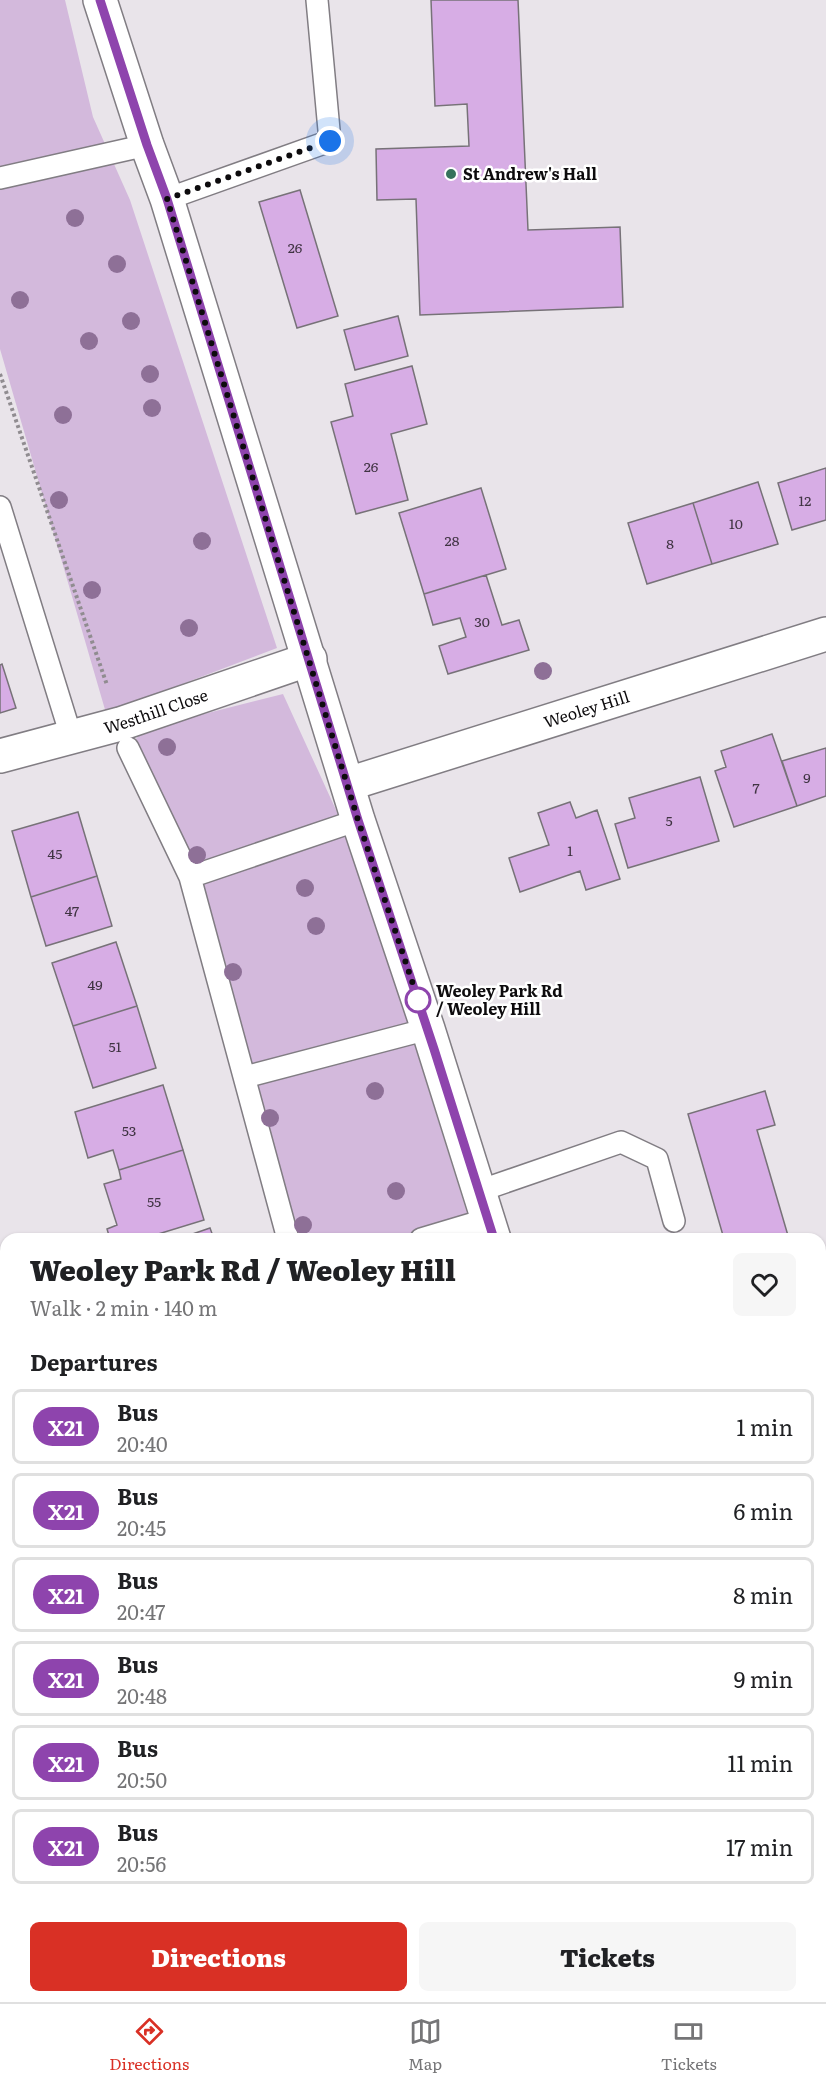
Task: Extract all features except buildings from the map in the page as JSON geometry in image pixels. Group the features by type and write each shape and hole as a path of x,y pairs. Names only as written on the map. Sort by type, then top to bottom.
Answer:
{"street":[{"path":"100,0 167,199 358,820 428,1029 487,1216"},
{"name":"Weoley Hill","path":"348,784 826,634"},
{"name":"Westhill Close","path":"0,756 71,736 124,736 310,659"}],"lane":[{"path":"167,199 330,141 317,0"},
{"path":"0,178 147,145"},
{"path":"0,507 71,736"},
{"path":"124,736 190,877 286,1233"},
{"path":"190,877 358,820"},
{"path":"244,1077 428,1029"},
{"path":"438,1233 487,1216 621,1142 657,1159 674,1221"}],"path":[{"path":"0,374 124,736"}],"shaded area":[{"path":"0,0 65,0 93,117 130,200 277,648 106,713 0,349"},
{"path":"283,694 336,810 392,972 473,1233 290,1233 251,1084 133,742 145,729"}],"bus line":[{"name":"X21","path":"100,0 167,199 358,820 492,1233"}],"place":[{"name":"St Andrew's Hall","path":"451,174"},
{"name":"Weoley Park Rd / Weoley Hill","path":"418,1000"}],"route":[{"path":"330,141 167,199 358,820 421,1008 418,1000"}]}
